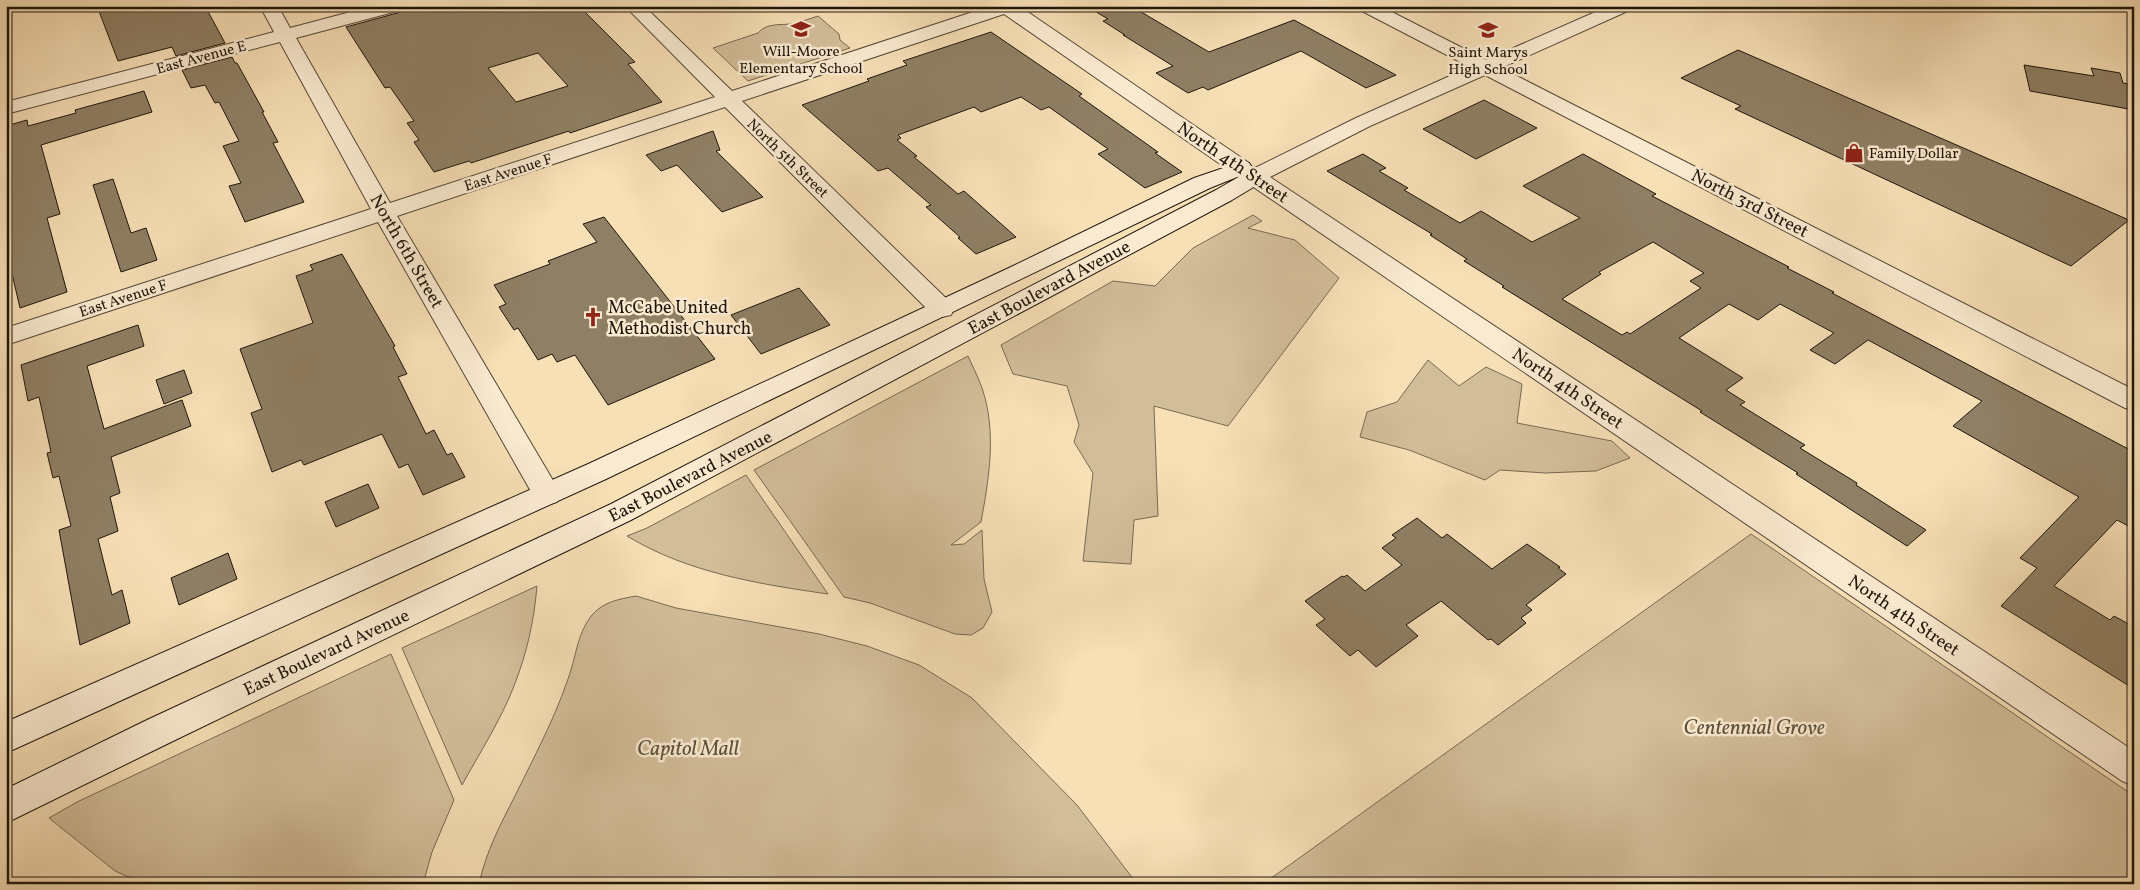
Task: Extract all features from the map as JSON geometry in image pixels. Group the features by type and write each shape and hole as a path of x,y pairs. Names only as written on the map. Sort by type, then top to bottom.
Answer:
{"street":[{"name":"North 6th Street","path":"269,6 384,212 547,494"},
{"name":"East Avenue E","path":"6,108 395,6"},
{"name":"North 5th Street","path":"634,6 942,309"},
{"name":"North 3rd Street","path":"1366,6 2134,401"},
{"name":"East Boulevard Avenue","path":"6,738 547,494 942,309 1202,183 1247,172 1624,6"},
{"name":"East Avenue F","path":"6,337 1006,7"},
{"name":"North 4th Street","path":"1006,7 1247,172 2134,770"},
{"name":"East Boulevard Avenue","path":"6,807 159,731 621,512 845,396 1224,195 1247,172"}],"green space":[{"path":"818,16 839,34 840,40 850,48 748,81 713,48 758,33 769,26 791,24"},
{"path":"1253,215 1262,221 1248,228 1295,240 1339,278 1228,426 1154,406 1158,516 1134,520 1131,564 1083,561 1093,473 1074,442 1079,425 1067,386 1013,374 1001,345 1113,281 1155,286 1193,248"},
{"path":"968,356 987,405 990,438 989,472 981,522 951,545 964,544 982,530 984,579 992,612 983,628 971,635 955,634 870,603 844,597 754,470"},
{"path":"1428,360 1459,386 1486,367 1522,384 1517,423 1612,441 1630,458 1596,471 1545,473 1500,470 1485,480 1409,450 1360,437 1367,412 1397,402"},
{"path":"746,475 828,594 750,581 699,568 650,549 627,536 647,528"},
{"name":"Centennial Grove","path":"1751,534 2134,796 2134,884 1263,884"},
{"path":"537,586 529,637 514,686 497,723 462,785 402,648"},
{"name":"Capitol Mall","path":"636,596 676,608 819,634 867,646 919,665 972,698 1077,805 1137,884 479,884 485,861 494,839 556,709 587,622 596,611 606,604"},
{"path":"391,654 454,800 432,852 423,884 145,884 115,871 49,818 77,802"}],"building":[{"path":"97,6 205,6 225,43 176,56 172,47 118,61"},
{"path":"406,6 579,6 635,62 628,64 662,102 570,133 569,131 471,163 469,161 434,172 414,142 419,140 407,123 414,121 390,87 385,88 346,27 401,12","holes":["538,53 568,86 516,102 488,68"]},
{"path":"1086,6 1131,6 1209,52 1294,20 1396,75 1366,88 1301,51 1208,90 1203,87 1188,93 1156,73 1173,66 1123,35 1125,35 1103,21 1108,19"},
{"path":"991,32 1082,94 1079,96 1158,152 1155,153 1182,172 1145,188 1098,154 1108,149 1049,107 1041,110 1021,97 981,112 974,107 898,135 901,138 897,140 917,156 914,157 958,194 964,191 1016,237 976,254 926,207 931,205 888,168 878,171 802,105 907,65 903,61"},
{"path":"1738,50 2129,220 2071,266 1735,109 1741,106 1681,78"},
{"path":"232,57 264,112 262,112 278,142 273,143 304,202 245,222 229,186 241,183 223,146 239,141 219,102 215,103 205,85 191,88 182,70"},
{"path":"2024,65 2094,76 2091,68 2120,73 2123,83 2134,85 2134,110 2030,91"},
{"path":"144,91 152,112 41,145 60,214 47,218 67,292 20,308 6,248 6,126 27,120 28,126 76,113 75,110"},
{"path":"1484,100 1537,128 1476,159 1423,129"},
{"path":"713,131 720,150 716,151 763,197 722,212 677,165 661,171 646,155"},
{"path":"1363,154 1386,168 1379,171 1408,188 1404,190 1460,223 1481,211 1532,242 1580,218 1523,186 1583,154 1656,194 1652,196 1789,267 1787,268 1834,292 1832,293 2134,452 2134,529 2117,520 2054,586 2110,620 2114,616 2134,627 2134,689 2001,606 2037,568 2020,558 2079,497 1953,426 1982,401 1868,340 1835,364 1810,350 1834,333 1780,304 1758,320 1729,304 1679,338 1743,378 1726,390 1745,402 1740,405 1805,445 1800,448 1857,483 1856,485 1926,530 1907,546 1796,474 1798,473 1700,412 1702,411 1502,287 1504,286 1464,261 1467,259 1430,235 1432,234 1327,171","holes":["1653,242 1704,273 1690,281 1701,288 1630,334 1627,332 1622,335 1562,299 1601,274 1599,272"]},
{"path":"113,179 131,233 146,228 157,260 121,272 93,185"},
{"name":"McCabe United Methodist Church","path":"604,217 715,359 608,405 575,355 557,362 552,354 538,360 518,328 514,330 499,307 506,304 494,285 550,264 548,261 597,242 583,224"},
{"path":"342,254 395,346 393,347 407,374 398,377 426,434 434,430 447,455 452,453 465,477 423,495 408,464 399,468 382,434 304,465 301,460 272,472 251,413 262,409 240,349 313,323 296,276 313,270 310,265"},
{"path":"799,288 830,325 761,354 731,315"},
{"path":"138,325 144,346 87,366 104,429 182,400 191,426 111,457 120,493 110,497 118,531 98,539 112,595 122,590 130,623 80,645 59,530 71,526 59,476 53,478 47,453 51,452 39,397 28,401 21,365"},
{"path":"184,370 192,393 164,404 156,380"},
{"path":"368,484 379,508 336,527 325,502"},
{"path":"1417,518 1442,538 1447,534 1492,569 1527,544 1560,567 1558,568 1566,574 1526,605 1532,610 1521,618 1526,623 1498,645 1491,639 1488,640 1441,601 1406,625 1418,636 1376,667 1358,650 1350,656 1316,625 1325,619 1305,601 1342,576 1347,575 1365,591 1402,565 1382,548 1396,538 1392,535"},
{"path":"228,553 237,579 179,605 171,578"}],"place":[{"name":"Will-Moore Elementary School","path":"801,29"},
{"name":"Saint Marys High School","path":"1488,30"},
{"name":"Family Dollar","path":"1854,153"},
{"name":"McCabe United Methodist Church","path":"593,317"}]}
